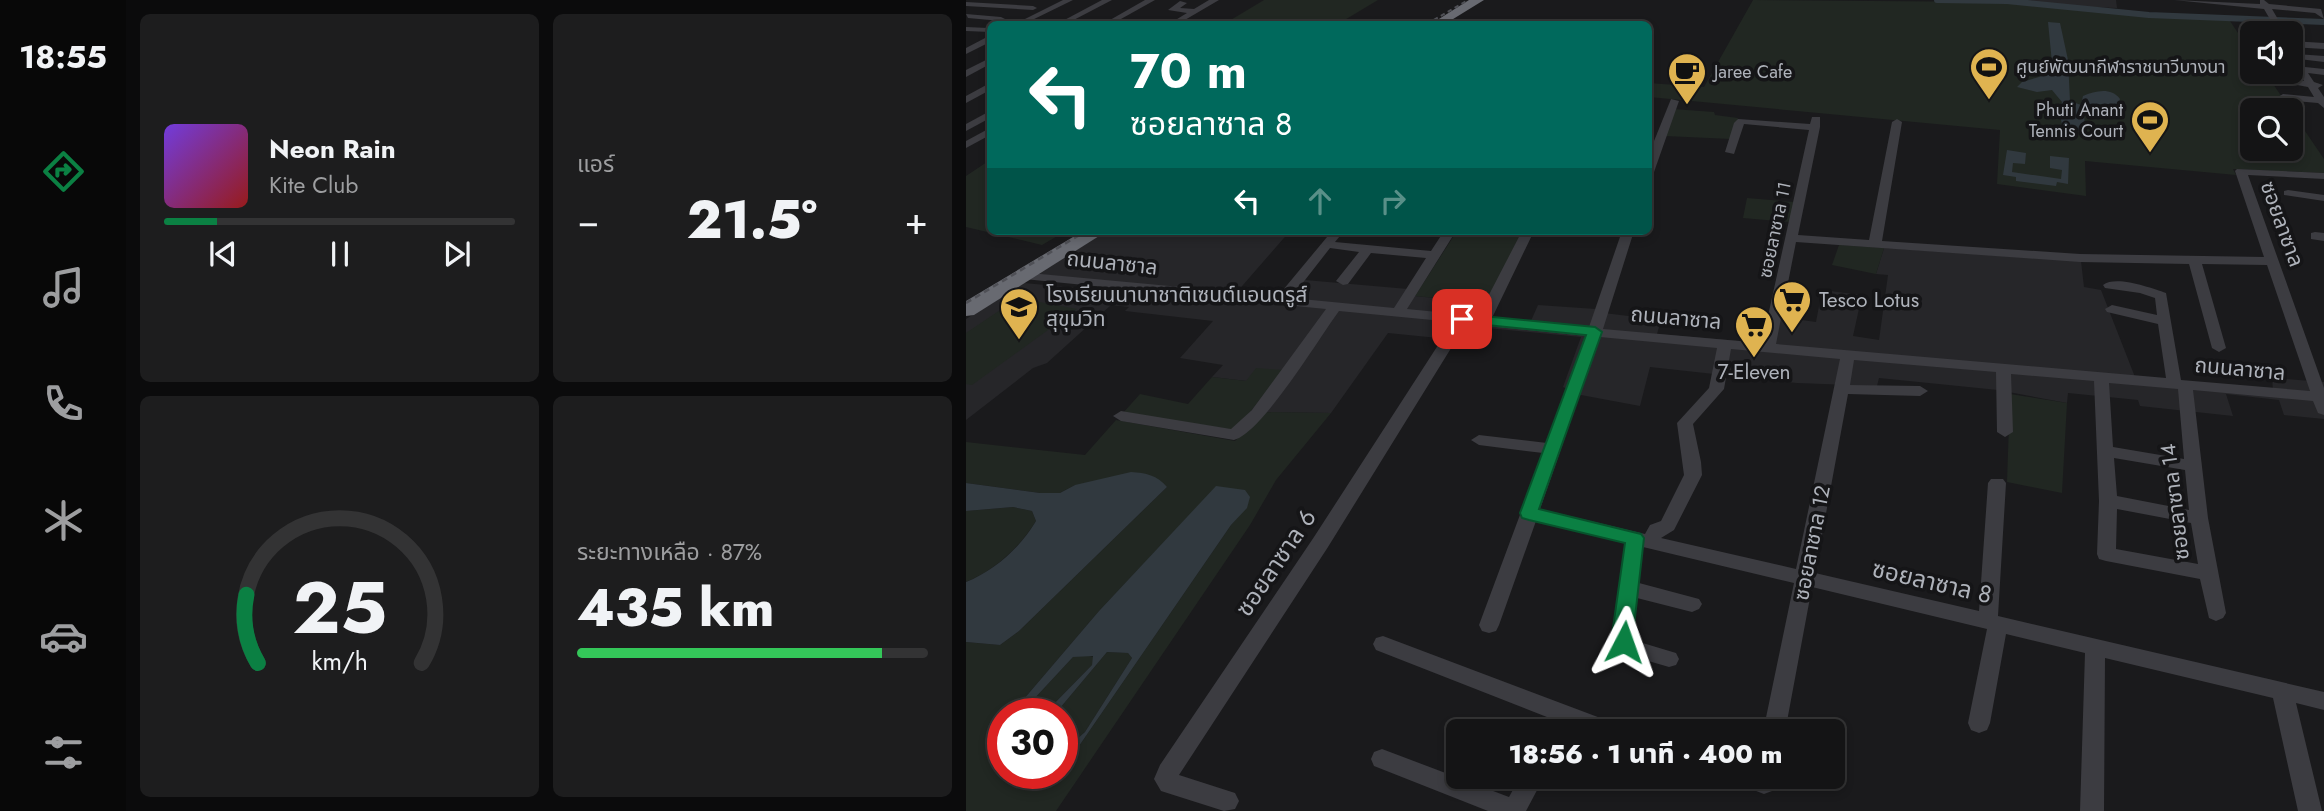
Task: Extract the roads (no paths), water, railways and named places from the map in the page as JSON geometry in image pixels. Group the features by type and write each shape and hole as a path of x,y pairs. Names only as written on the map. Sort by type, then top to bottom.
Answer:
{"highway":[{"path":"1429,21 1465,0"},
{"path":"1442,21 1478,0"},
{"path":"966,310 1072,235"},
{"path":"966,297 1089,235"}],"street":[{"path":"967,16 1001,0 1042,3"},
{"path":"1025,21 1069,0"},
{"path":"1067,21 1108,0"},
{"path":"1112,21 1151,0"},
{"path":"1178,21 1215,0"},
{"path":"2178,0 2264,3 2315,10 2323,17"},
{"path":"1183,3 1172,10 1196,11"},
{"path":"2264,3 2276,21"},
{"path":"966,4 1033,8"},
{"path":"967,16 1001,19"},
{"path":"966,29 987,34"},
{"path":"966,51 987,35"},
{"path":"2303,45 2324,46"},
{"path":"2303,56 2324,59"},
{"path":"966,74 987,63"},
{"path":"2303,70 2324,72"},
{"path":"2303,72 2323,102"},
{"path":"2303,83 2324,85"},
{"path":"966,85 987,89"},
{"path":"966,100 987,90"},
{"path":"2283,97 2323,102"},
{"path":"1652,161 1674,101"},
{"path":"966,128 987,116"},
{"name":"ซอยลาซาล 11","path":"1730,152 1742,121 1815,123 1768,347"},
{"path":"1875,244 1900,145 1897,122"},
{"path":"966,145 987,133"},
{"name":"ซอยลาซาล","path":"2322,401 2241,171 2324,176"},
{"path":"2288,193 2324,198"},
{"path":"1282,300 1335,235"},
{"path":"1398,312 1447,235"},
{"path":"1483,321 1526,235"},
{"path":"1489,625 1595,332 1627,235"},
{"path":"1792,238 2080,258 2273,261"},
{"path":"1335,246 1434,255"},
{"path":"1343,281 1368,249"},
{"path":"2195,261 2220,348"},
{"name":"ถนนลาซาล","path":"1016,274 1595,332 2101,377 2322,401"},
{"name":"ซอยลาซาล 14","path":"2110,285 2158,293 2180,385 2207,573 2216,613"},
{"path":"1121,416 1234,435 1258,414 1335,306"},
{"path":"2112,309 2165,321"},
{"name":"ซอยลาซาล 6","path":"1227,801 1170,783 1166,779 1168,772 1321,542 1462,319"},
{"path":"1669,659 1628,647 1624,642 1629,588 1651,542 1675,534 1674,529 1668,525 1694,467 1685,434 1685,423 1716,389 1725,343"},
{"name":"ซอยลาซาล 12","path":"1777,719 1848,354"},
{"path":"2003,368 2005,432"},
{"path":"2101,377 2108,501 2106,554 2207,573"},
{"path":"1842,389 1920,391"},
{"path":"1479,440 1552,449"},
{"path":"2105,451 2193,466"},
{"path":"1979,723 1993,623 1997,482"},
{"path":"2108,501 2199,518"},
{"name":"ซอยลาซาล 8","path":"1529,513 2324,701"},
{"path":"1629,588 1692,604"},
{"path":"1382,644 1550,719"},
{"path":"2092,811 2095,647"},
{"path":"2282,691 2310,811"},
{"path":"1382,758 1514,811 1526,789"}],"waterway":[{"path":"1937,0 2007,1 2149,15 2324,22"}],"railway":[{"path":"1432,21 1468,0"},
{"path":"966,303 1079,235"}],"place":[{"name":"ศูนย์พัฒนากีฬาราชนาวีบางนา","path":"1989,101"},
{"name":"Jaree Cafe","path":"1687,106"},
{"name":"Phuti Anant Tennis Court","path":"2150,154"},
{"name":"Tesco Lotus","path":"1792,334"},
{"name":"โรงเรียนนานาชาติเซนต์แอนดรูส์ สุขุมวิท","path":"1019,341"},
{"name":"7-Eleven","path":"1754,359"}]}
